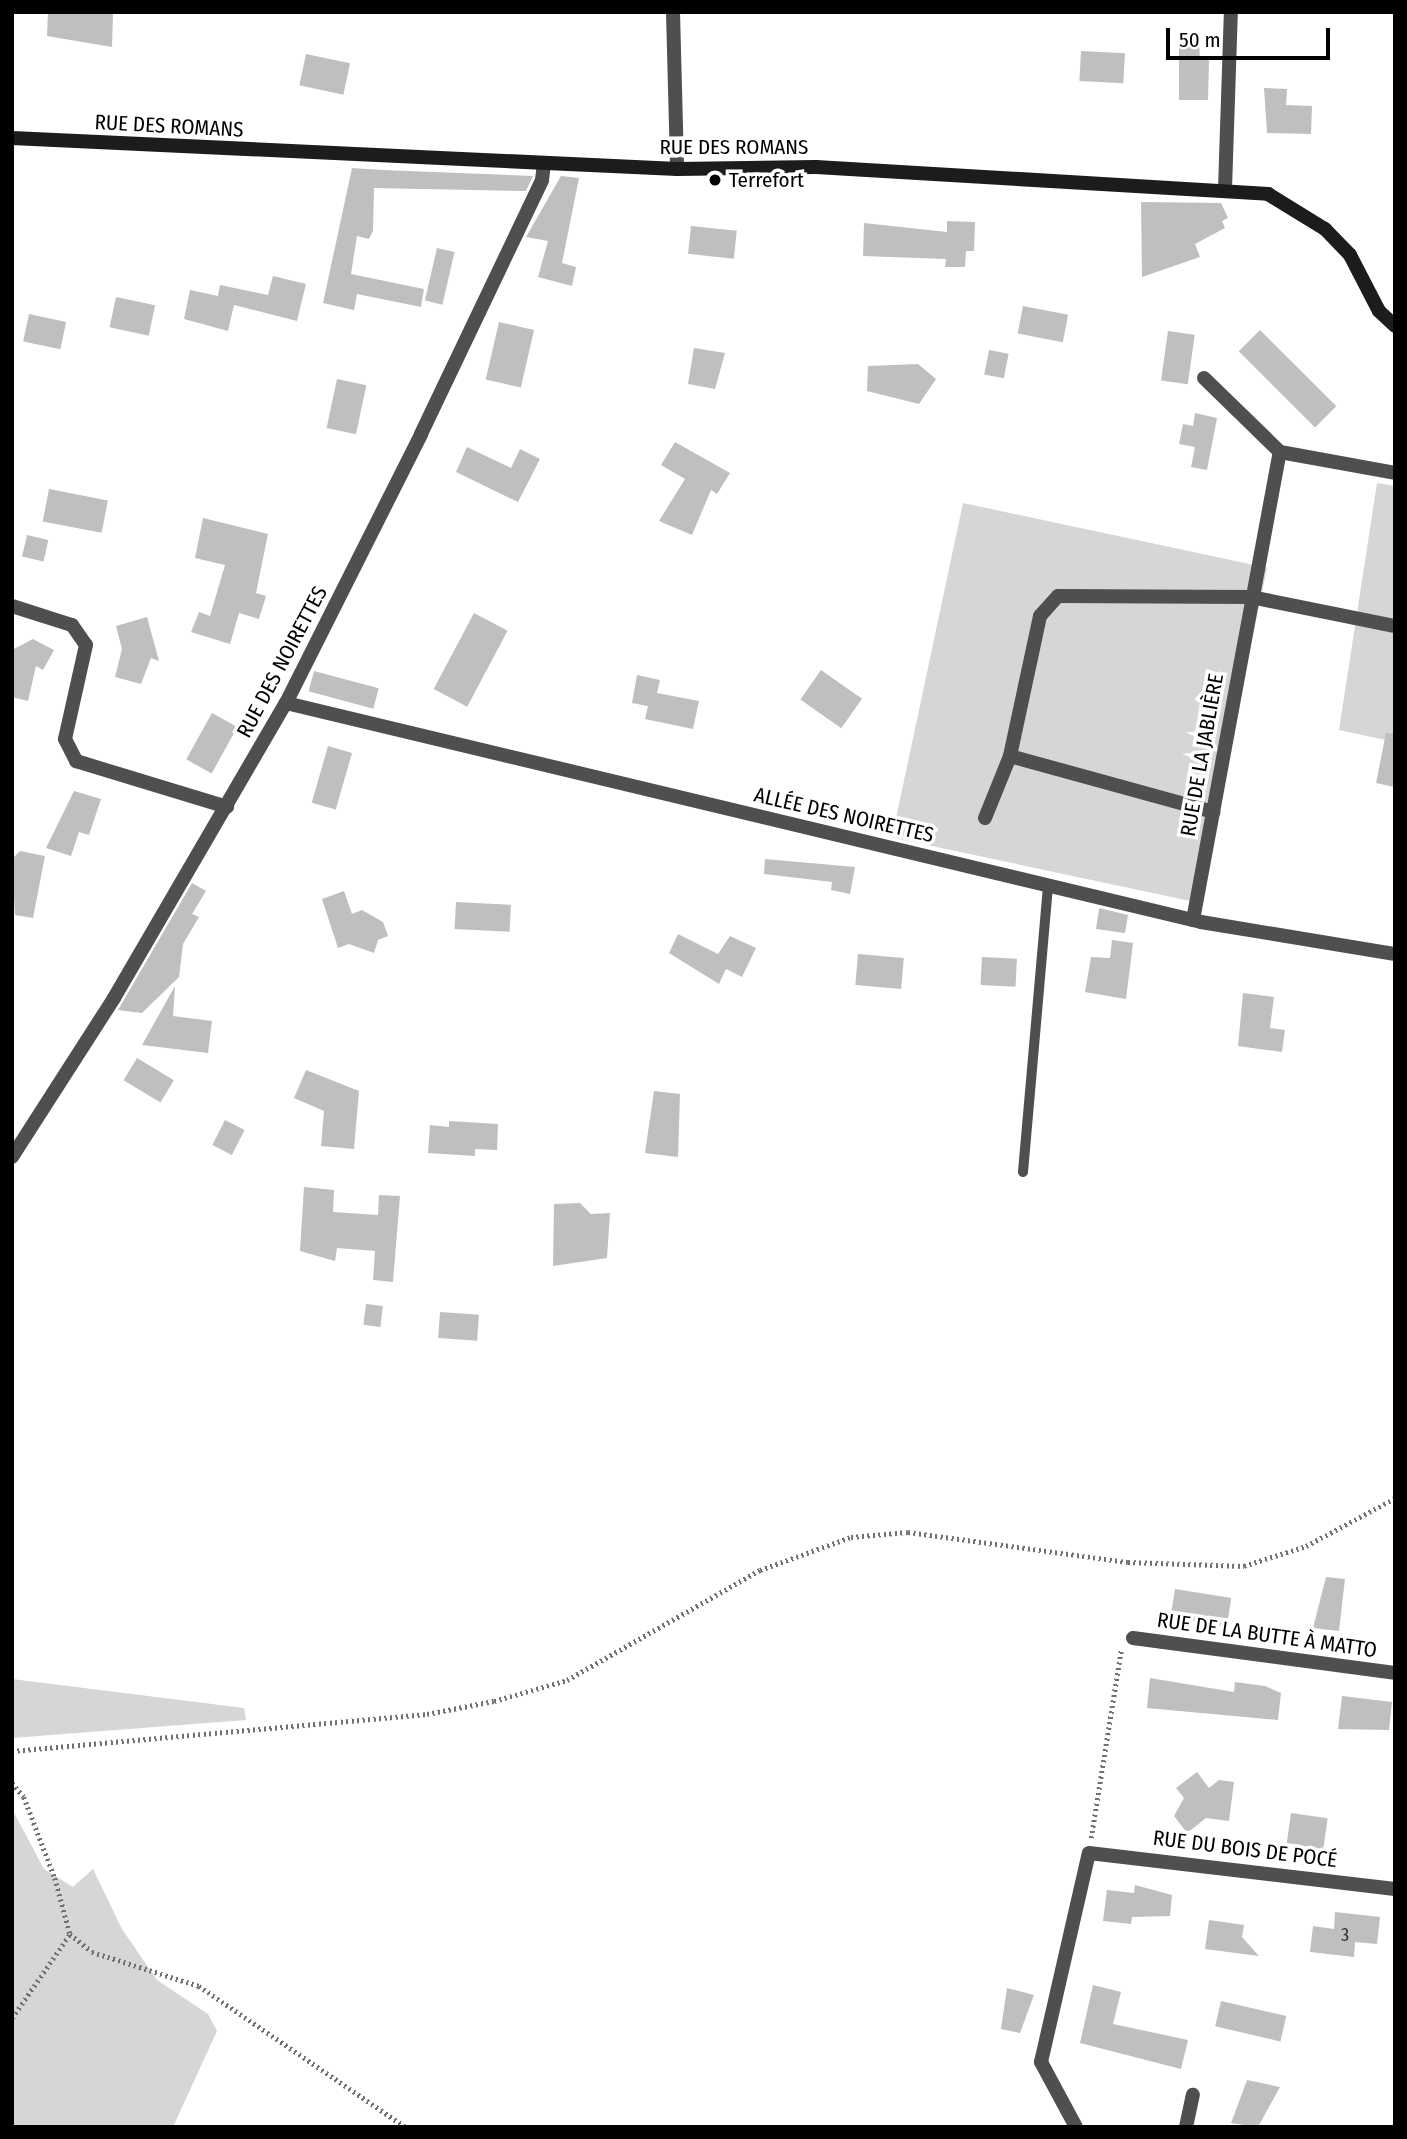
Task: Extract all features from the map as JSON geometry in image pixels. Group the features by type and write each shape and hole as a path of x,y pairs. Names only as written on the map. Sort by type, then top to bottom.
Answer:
{"street":[{"path":"673,12 677,169"},
{"path":"1225,189 1231,12"},
{"name":"RUE DES ROMANS","path":"12,138 677,169 816,167 1225,189 1268,194 1300,208 1350,255 1379,311 1395,326"},
{"name":"RUE DES NOIRETTES","path":"12,1157 228,807 286,703 421,434 542,180 544,163"},
{"path":"1204,378 1280,452 1395,473"},
{"name":"RUE DE LA JABLIÈRE","path":"1193,920 1280,452"},
{"path":"985,818 1010,756 1040,616 1058,596 1251,597 1395,626"},
{"path":"12,606 72,625 86,645 65,739 76,761 228,807"},
{"name":"ALLÉE DES NOIRETTES","path":"286,703 1193,920 1395,954"},
{"path":"1010,756 1213,812"},
{"name":"RUE DE LA BUTTE À MATTO","path":"1133,1638 1395,1673"},
{"path":"1076,2127 1041,2062 1089,1853"},
{"name":"RUE DU BOIS DE POCÉ","path":"1089,1853 1395,1889"},
{"path":"1186,2127 1194,2095"}],"lane":[{"path":"1023,1172 1048,885"}],"path":[{"path":"12,1751 427,1714 494,1701 566,1680 760,1570 851,1536 908,1532 1128,1562 1244,1566 1306,1546 1395,1498"},
{"path":"1089,1853 1121,1649 1133,1638"},
{"path":"12,1783 24,1797 47,1855 70,1934 92,1952 199,1986 406,2127"},
{"path":"12,2018 70,1934"}],"shaded area":[{"path":"1377,483 1395,486 1395,742 1339,730"},
{"path":"963,503 1267,568 1196,902 892,838"},
{"path":"12,1679 244,1708 246,1720 12,1738"},
{"path":"12,1809 44,1869 73,1887 93,1869 122,1929 157,1980 208,2014 217,2031 173,2127 12,2127"}],"building":[{"path":"48,12 113,12 112,47 47,36"},
{"path":"1179,41 1199,42 1200,60 1209,60 1208,100 1179,100"},
{"path":"1081,51 1125,53 1123,83 1079,81"},
{"path":"306,54 350,63 343,95 299,85"},
{"path":"1264,88 1287,89 1286,105 1312,106 1311,134 1267,133"},
{"path":"352,168 533,176 526,191 374,188 373,231 369,239 357,236 351,274 424,289 421,307 357,294 354,310 323,303"},
{"path":"561,176 579,178 562,263 576,267 572,286 538,277 548,241 526,237"},
{"path":"1141,202 1221,203 1228,218 1222,221 1225,228 1195,244 1200,257 1142,277"},
{"path":"947,221 975,222 974,251 966,251 965,267 945,267 946,259 863,256 864,223 947,232"},
{"path":"691,226 737,231 734,259 688,254"},
{"path":"437,248 455,252 442,305 425,301"},
{"path":"273,276 306,284 297,321 234,305 228,331 184,319 190,290 218,296 220,285 268,295"},
{"path":"116,297 155,305 149,336 110,327"},
{"path":"1023,306 1068,315 1063,342 1018,333"},
{"path":"29,314 66,322 60,349 23,341"},
{"path":"499,322 534,330 521,388 486,379"},
{"path":"1260,330 1336,406 1315,428 1239,351"},
{"path":"1168,331 1195,335 1188,384 1161,381"},
{"path":"694,348 725,353 715,389 688,384"},
{"path":"989,350 1009,354 1004,378 984,375"},
{"path":"918,364 936,379 919,404 867,391 868,366"},
{"path":"337,379 366,385 356,434 327,428"},
{"path":"1195,413 1217,418 1207,470 1191,467 1195,447 1179,444 1183,424 1193,426"},
{"path":"675,442 730,473 717,494 711,490 692,535 659,521 685,479 661,465"},
{"path":"467,447 511,468 520,449 540,459 518,502 456,472"},
{"path":"49,489 108,500 102,533 43,521"},
{"path":"203,518 268,534 256,593 266,596 259,619 239,613 230,644 191,632 199,612 210,616 225,565 195,558"},
{"path":"27,535 48,540 43,561 22,556"},
{"path":"474,613 508,631 467,707 434,689"},
{"path":"147,617 159,661 151,658 141,684 115,677 122,649 116,626"},
{"path":"33,639 54,650 43,670 36,666 28,701 12,697 12,650"},
{"path":"821,670 862,699 841,728 800,699"},
{"path":"314,671 379,688 373,709 309,691"},
{"path":"637,675 660,680 657,693 699,701 693,729 645,719 648,706 632,703"},
{"path":"212,713 237,727 212,773 186,759"},
{"path":"1386,733 1395,734 1395,787 1376,783"},
{"path":"328,746 352,753 336,810 312,803"},
{"path":"74,791 101,799 89,835 79,832 71,856 46,848"},
{"path":"20,851 45,856 33,918 15,915 12,859"},
{"path":"765,859 855,867 850,894 831,890 832,882 764,874"},
{"path":"192,883 206,891 192,914 199,917 183,944 179,977 142,1013 118,1010"},
{"path":"344,891 352,914 362,910 383,922 388,936 378,940 374,953 349,944 338,948 322,899"},
{"path":"456,902 511,905 510,932 455,929"},
{"path":"1099,908 1128,915 1125,933 1096,929"},
{"path":"678,934 718,954 730,936 756,948 742,977 726,969 719,984 669,953"},
{"path":"1112,940 1133,943 1126,999 1085,992 1091,957 1110,958"},
{"path":"858,954 904,958 901,989 855,985"},
{"path":"982,957 1017,959 1015,987 981,985"},
{"path":"175,986 173,1016 212,1021 208,1053 142,1045"},
{"path":"1243,993 1274,997 1270,1028 1285,1030 1282,1052 1238,1046"},
{"path":"137,1058 174,1080 160,1102 124,1080"},
{"path":"306,1070 359,1091 354,1149 321,1146 324,1111 294,1098"},
{"path":"654,1091 680,1094 678,1157 645,1153"},
{"path":"225,1120 245,1130 232,1155 212,1145"},
{"path":"449,1121 498,1124 497,1150 475,1149 475,1156 428,1153 430,1125 449,1127"},
{"path":"304,1187 334,1190 333,1212 378,1215 379,1195 400,1196 393,1282 373,1280 375,1251 337,1248 335,1261 300,1251"},
{"path":"580,1203 591,1214 610,1213 607,1258 553,1266 554,1204"},
{"path":"366,1304 383,1306 380,1327 363,1325"},
{"path":"440,1312 479,1315 477,1341 438,1338"},
{"path":"1326,1577 1345,1579 1339,1631 1313,1628"},
{"path":"1175,1589 1231,1598 1227,1627 1170,1618"},
{"path":"1150,1678 1234,1692 1235,1682 1265,1686 1281,1693 1278,1720 1147,1708"},
{"path":"1342,1696 1392,1702 1389,1730 1338,1729"},
{"path":"1197,1772 1209,1788 1219,1780 1234,1782 1229,1821 1206,1818 1187,1833 1174,1816 1184,1798 1176,1788"},
{"path":"1291,1813 1328,1818 1323,1849 1287,1844"},
{"path":"1135,1885 1172,1895 1170,1916 1132,1917 1131,1924 1103,1921 1107,1890 1134,1893"},
{"path":"1335,1912 1380,1917 1377,1944 1355,1942 1354,1957 1310,1952 1313,1926 1334,1929"},
{"path":"1209,1920 1244,1925 1242,1937 1259,1956 1205,1949"},
{"path":"1093,1985 1121,1992 1113,2024 1188,2040 1181,2069 1080,2043"},
{"path":"1007,1988 1034,1995 1020,2033 1001,2029"},
{"path":"1221,2001 1286,2016 1280,2041 1215,2026"},
{"path":"1247,2080 1280,2087 1258,2127 1231,2123"}],"place":[{"name":"Terrefort","path":"715,180"}]}
